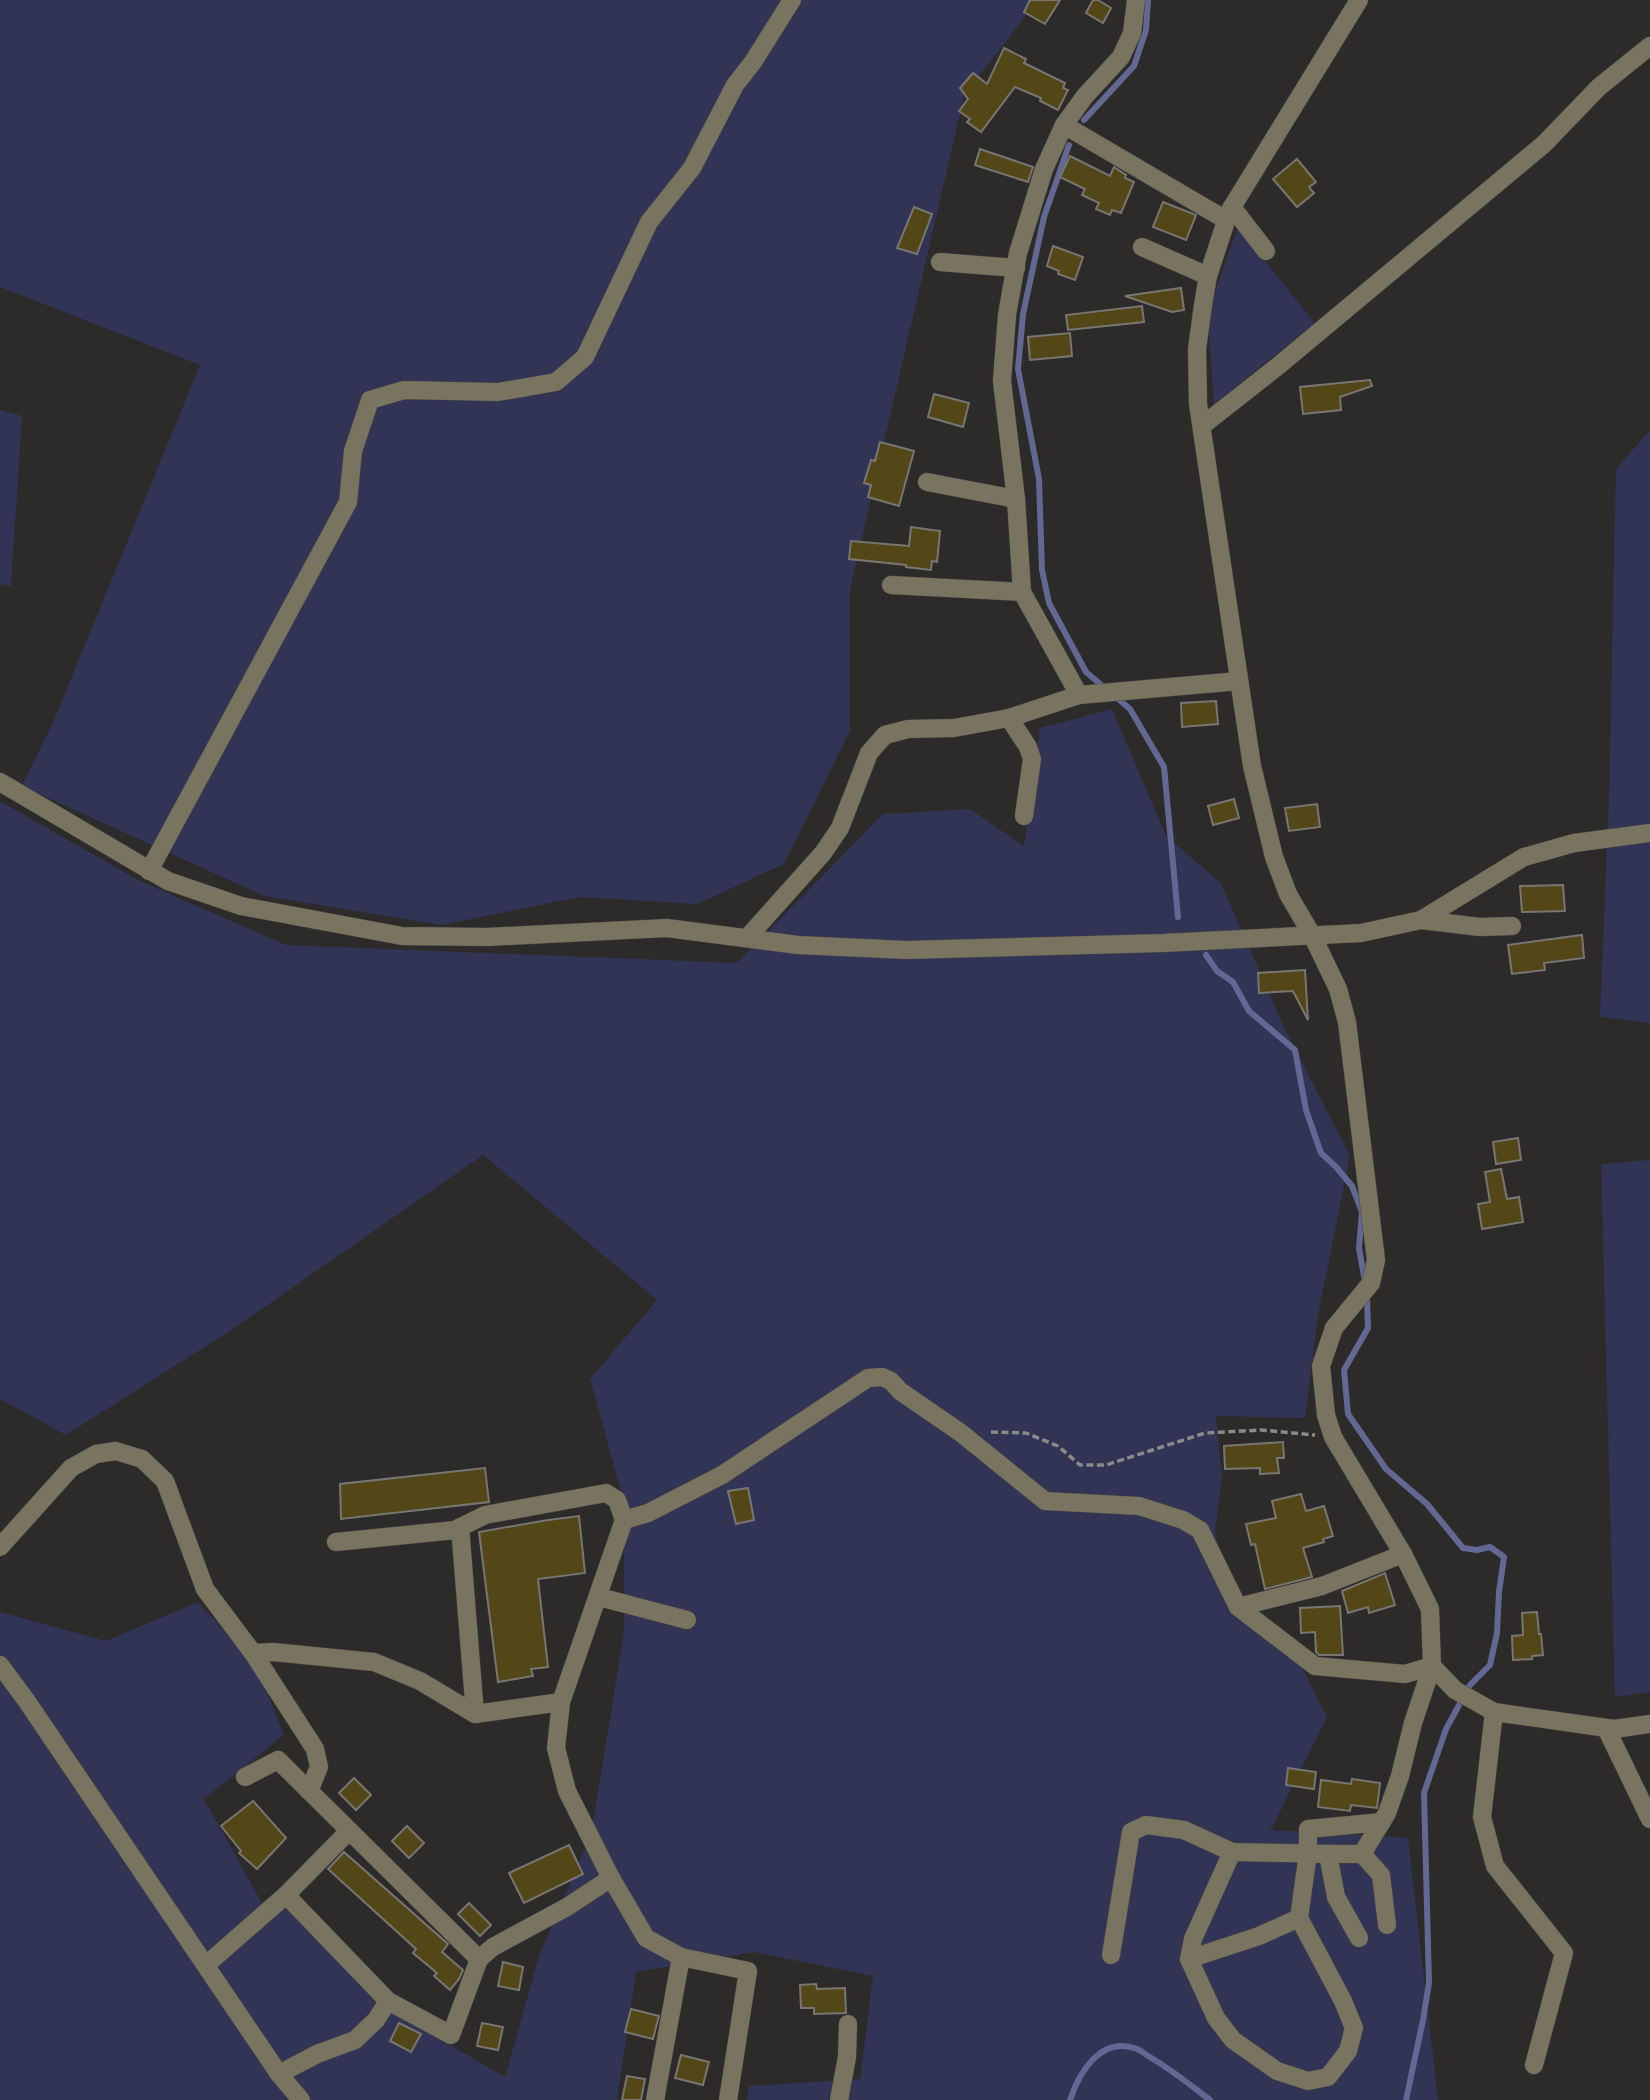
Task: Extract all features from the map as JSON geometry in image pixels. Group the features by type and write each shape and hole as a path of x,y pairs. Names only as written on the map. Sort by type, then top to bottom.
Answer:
{"street":[{"path":"149,871 348,502 353,451 370,400 404,390 498,392 556,382 585,356 649,222 692,168 735,85 753,62 792,0"},
{"path":"1079,695 1021,592 1016,499 1002,381 1007,314 1016,268 1044,169 1064,125 1085,96 1121,57 1132,33 1136,0"},
{"path":"1359,0 1229,214 1208,276 1197,349 1198,404 1252,766 1274,857 1288,894 1312,935 1338,989 1347,1022 1376,1260 1371,1283 1334,1328 1321,1366 1326,1415 1333,1437 1403,1555 1430,1609 1432,1666 1413,1723 1401,1776 1387,1813 1362,1854"},
{"path":"1203,425 1289,357 1544,144 1599,87 1650,46"},
{"path":"1064,125 1229,214 1266,251"},
{"path":"1142,247 1208,276"},
{"path":"940,261 1016,268"},
{"path":"927,482 1016,499"},
{"path":"891,585 1021,592"},
{"path":"747,938 835,836 869,753 885,735 908,729 954,728 1009,718 1079,695 1239,681"},
{"path":"1009,718 1028,747 1032,759 1024,816"},
{"path":"0,782 168,881 241,906 402,936 487,937 667,928 798,945 905,950 1163,943 1361,933 1421,920 1479,927 1512,926"},
{"path":"1421,920 1524,857 1574,843 1650,833"},
{"path":"624,1520 648,1513 722,1475 868,1378 882,1377 961,1433 1045,1501 1139,1506 1183,1520 1200,1530 1238,1607 1315,1666 1405,1674 1432,1666"},
{"path":"0,1547 71,1468 96,1454 116,1451 142,1459 165,1481 205,1589 253,1653 315,1749 319,1768 309,1791"},
{"path":"336,1542 455,1530 485,1515 606,1493 617,1500 624,1520 561,1702 556,1748 567,1791 611,1878 646,1938 681,1957 748,1971 728,2100"},
{"path":"460,1527 475,1714"},
{"path":"1238,1607 1322,1586 1403,1555"},
{"path":"599,1597 687,1620"},
{"path":"253,1653 273,1652 374,1662 420,1681 475,1714 561,1702"},
{"path":"0,1665 279,2074 301,2100"},
{"path":"1432,1666 1455,1690 1494,1712 1614,1729 1650,1724"},
{"path":"1494,1712 1482,1817 1495,1867 1564,1953 1534,2065"},
{"path":"1606,1728 1650,1819"},
{"path":"245,1777 278,1760 479,1959"},
{"path":"1233,1852 1193,1939 1189,1959 1216,2018 1233,2040 1278,2071 1308,2081 1328,2077 1348,2050 1354,2028 1343,2001 1299,1918 1308,1853 1308,1829 1382,1822"},
{"path":"1111,1955 1132,1832 1146,1825 1184,1830 1233,1852 1362,1854 1381,1875 1387,1925"},
{"path":"206,1965 285,1895 349,1831"},
{"path":"1328,1854 1336,1897 1359,1938"},
{"path":"285,1895 388,2001 451,2035 479,1959 494,1947 567,1907 611,1878"},
{"path":"1189,1959 1259,1936 1299,1918"},
{"path":"654,2100 681,1957"},
{"path":"279,2074 317,2054 355,2040 376,2020 388,2001"},
{"path":"839,2100 847,2057 848,2024"}],"path":[{"path":"961,1433 1026,1433 1058,1446 1080,1465 1106,1465 1205,1433 1261,1430 1333,1437"}],"shaded area":[{"path":"0,0 1036,0 1004,45 965,92 850,589 850,731 784,864 697,904 579,897 442,925 264,896 22,786 54,720 200,365 0,287"},
{"path":"1238,227 1315,323 1214,404 1208,320"},
{"path":"0,410 22,416 11,586 0,584"},
{"path":"1650,430 1650,1023 1600,1017 1609,797 1616,469"},
{"path":"1112,709 1166,836 1221,883 1283,1025 1350,1156 1318,1315 1305,1418 1216,1416 1222,1476 1215,1532 1233,1608 1295,1654 1327,1717 1271,1830 1408,1838 1438,2100 747,2100 749,2086 860,2079 873,1976 753,1952 636,1972 617,2100 0,2100 0,1612 106,1641 198,1602 257,1667 284,1735 204,1799 267,1912 284,1905 375,2001 505,2077 540,1953 591,1835 624,1632 624,1502 590,1379 657,1300 483,1155 233,1329 66,1435 0,1399 0,801 140,881 286,945 737,963 883,814 970,809 1024,846 1040,728"},
{"path":"1650,1160 1650,1692 1615,1697 1601,1164"}],"building":[{"path":"1030,0 1060,0 1045,24 1024,12"},
{"path":"1093,0 1111,8 1103,23 1086,13"},
{"path":"1004,48 1026,59 1024,63 1065,83 1063,88 1068,90 1058,110 1040,101 1041,98 1015,87 981,132 967,122 970,119 959,111 968,99 960,88 973,73 987,84"},
{"path":"980,149 1033,167 1028,182 975,165"},
{"path":"1070,156 1110,176 1114,167 1126,175 1125,178 1134,182 1121,213 1112,210 1110,215 1096,209 1099,203 1082,195 1085,189 1060,177"},
{"path":"1297,159 1316,182 1309,187 1314,193 1297,207 1273,179"},
{"path":"1163,202 1196,215 1186,240 1153,227"},
{"path":"914,207 932,214 917,254 897,248"},
{"path":"1053,246 1083,257 1075,280 1058,274 1059,271 1047,266"},
{"path":"1181,288 1184,310 1172,312 1125,296"},
{"path":"1142,306 1144,322 1068,330 1066,315"},
{"path":"1070,333 1072,356 1030,360 1028,337"},
{"path":"1370,380 1372,386 1340,397 1341,410 1303,414 1300,387"},
{"path":"934,394 969,403 963,427 928,417"},
{"path":"880,442 914,451 899,506 868,497 871,485 864,483 871,460 875,461"},
{"path":"911,527 940,531 937,562 932,561 931,570 849,559 851,541 909,546"},
{"path":"1216,701 1218,724 1182,727 1181,703"},
{"path":"1234,799 1239,818 1213,825 1208,806"},
{"path":"1317,804 1320,827 1289,831 1285,808"},
{"path":"1563,885 1565,911 1522,912 1520,886"},
{"path":"1582,935 1584,958 1544,963 1545,970 1512,974 1508,945"},
{"path":"1305,970 1308,1020 1293,991 1259,993 1258,973"},
{"path":"1518,1138 1521,1160 1496,1164 1493,1142"},
{"path":"1501,1169 1507,1199 1519,1197 1523,1222 1482,1229 1478,1204 1490,1202 1485,1172"},
{"path":"1283,1442 1284,1458 1277,1458 1279,1473 1260,1474 1260,1468 1225,1469 1224,1446"},
{"path":"485,1468 489,1502 341,1519 340,1484"},
{"path":"748,1488 754,1520 736,1524 728,1491"},
{"path":"1301,1494 1306,1511 1324,1506 1333,1536 1323,1539 1324,1542 1303,1548 1312,1577 1265,1589 1255,1544 1251,1545 1246,1524 1276,1518 1272,1501"},
{"path":"579,1516 585,1573 538,1579 548,1667 531,1669 533,1676 498,1682 479,1532"},
{"path":"1385,1573 1395,1605 1369,1613 1368,1607 1348,1613 1342,1591"},
{"path":"1340,1606 1343,1655 1319,1655 1316,1652 1315,1632 1301,1633 1300,1608"},
{"path":"1537,1612 1543,1655 1532,1656 1532,1659 1513,1660 1512,1636 1523,1635 1522,1613"},
{"path":"1288,1768 1316,1772 1314,1789 1286,1785"},
{"path":"354,1778 371,1795 356,1810 339,1793"},
{"path":"1352,1779 1380,1783 1377,1808 1351,1805 1350,1811 1318,1807 1321,1780 1351,1784"},
{"path":"253,1801 286,1838 257,1869 239,1853 241,1851 221,1826"},
{"path":"407,1826 424,1843 409,1858 392,1841"},
{"path":"569,1845 583,1874 524,1903 509,1873"},
{"path":"344,1852 448,1944 442,1952 463,1970 450,1990 434,1976 437,1973 413,1953 416,1949 328,1869"},
{"path":"469,1903 491,1925 480,1936 458,1914"},
{"path":"503,1962 523,1967 519,1990 498,1986"},
{"path":"816,1984 817,1989 845,1988 846,2013 814,2014 814,2008 801,2008 800,1985"},
{"path":"631,2009 659,2016 653,2039 625,2032"},
{"path":"399,2023 421,2034 411,2052 390,2041"},
{"path":"482,2023 503,2027 498,2050 477,2046"},
{"path":"681,2055 709,2062 703,2085 675,2078"},
{"path":"627,2076 645,2079 641,2100 622,2100"}],"waterway":[{"path":"1084,120 1134,66 1146,30 1148,0"},
{"path":"1069,145 1044,217 1023,314 1018,369 1039,479 1042,570 1049,603 1086,672 1106,689"},
{"path":"1115,696 1130,709 1164,767 1178,917"},
{"path":"1206,955 1217,971 1233,982 1249,1011 1295,1050 1306,1110 1321,1153 1352,1186 1362,1212 1359,1248 1365,1282"},
{"path":"1367,1296 1368,1328 1344,1370 1348,1414 1386,1469 1427,1504 1463,1548 1477,1550 1490,1547 1504,1557 1497,1633 1490,1665 1470,1685 1446,1729 1424,1793 1429,1983 1406,2100"},
{"path":"1070,2100 1079,2079 1093,2060 1101,2052 1122,2046 1141,2051 1210,2100"}]}
